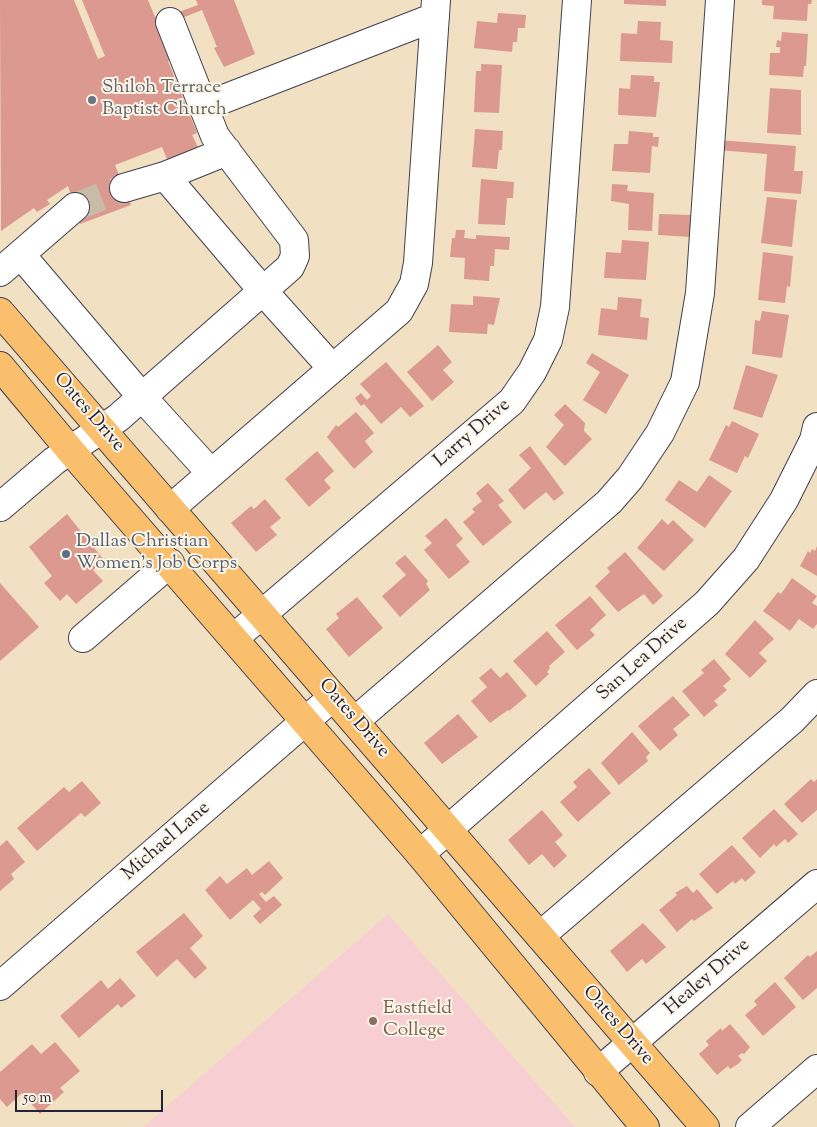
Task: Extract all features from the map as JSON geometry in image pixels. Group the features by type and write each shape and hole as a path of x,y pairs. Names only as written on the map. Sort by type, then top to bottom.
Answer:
{"main road":[{"name":"Oates Drive","path":"0,312 333,697 449,828 705,1127"},
{"name":"Oates Drive","path":"0,366 70,450 170,563 420,854 645,1127"}],"street":[{"name":"Larry Drive","path":"234,638 512,401 532,372 548,340 555,307 577,0"},
{"path":"355,721 609,502 630,478 660,433 684,382 700,293 720,0"},
{"path":"170,509 210,472 399,311 414,284 418,263 435,8 203,107"},
{"path":"0,507 70,450 118,418 290,267 295,256 294,240 215,136 166,12"},
{"path":"124,188 165,176 227,151"},
{"path":"165,176 263,291 332,368"},
{"path":"0,272 75,207"},
{"path":"21,255 142,397 210,472"},
{"name":"San Lea Drive","path":"420,854 707,603 746,559 784,500 814,440 817,427"},
{"path":"83,638 170,563"},
{"path":"540,936 792,720 817,694"},
{"name":"Michael Lane","path":"0,986 333,697"},
{"name":"Healey Drive","path":"598,1072 817,884"},
{"path":"750,1127 817,1069"}],"shaded area":[{"name":"Eastfield College","path":"388,914 575,1127 143,1127"}],"building":[{"name":"Shiloh Terrace Baptist Church","path":"0,0 74,0 98,59 105,56 82,0 148,0 155,17 172,10 173,14 198,5 196,0 234,0 255,54 224,67 214,48 217,47 202,10 162,26 175,58 168,61 197,133 192,135 199,149 168,161 162,147 115,165 131,205 80,224 68,186 47,200 50,204 37,212 34,208 1,231"},
{"path":"624,0 666,0 666,6 624,4"},
{"path":"762,0 812,0 811,4 808,4 807,21 773,19 774,6 762,5"},
{"path":"498,13 526,15 525,28 518,28 517,42 513,42 512,52 474,48 477,21 497,23"},
{"path":"638,21 661,22 660,40 673,41 672,63 620,61 621,33 637,34"},
{"path":"782,32 808,34 806,66 804,66 803,77 769,75 770,53 780,53 780,47 776,47 777,40 781,41"},
{"path":"481,64 502,65 499,113 474,112 476,71 481,71"},
{"path":"631,75 654,76 654,82 660,82 656,117 618,115 619,88 630,89"},
{"path":"770,88 801,90 801,135 767,133"},
{"path":"475,129 503,131 502,150 499,150 497,169 472,167"},
{"path":"629,131 653,133 653,137 659,137 658,147 652,146 650,173 612,171 614,144 628,144"},
{"path":"719,140 796,146 794,171 803,171 801,194 764,191 767,154 718,150"},
{"path":"481,179 514,182 513,198 507,198 505,225 478,224"},
{"path":"612,184 628,185 627,191 654,193 652,231 628,230 629,204 611,201"},
{"path":"767,197 797,200 792,247 761,243"},
{"path":"659,214 691,215 690,237 658,235"},
{"path":"456,230 465,230 464,238 476,239 476,235 510,237 509,250 495,249 494,266 490,266 489,281 464,279 465,258 450,257 452,238 455,238"},
{"path":"622,240 649,242 646,280 604,278 606,252 621,253"},
{"path":"763,252 793,256 790,287 787,286 785,303 758,300"},
{"path":"473,296 500,298 494,325 488,324 487,334 449,332 451,304 473,305"},
{"path":"618,297 642,299 640,317 649,318 647,340 598,335 601,308 617,310"},
{"path":"762,311 789,315 782,358 752,354 755,320 760,321"},
{"path":"438,345 452,362 443,370 454,382 432,401 407,372"},
{"path":"592,353 629,375 606,414 583,400 600,372 586,363"},
{"path":"386,362 424,406 410,417 401,407 381,424 364,404 361,406 355,398 361,393 367,400 371,396 360,384"},
{"path":"746,365 778,375 762,418 733,409"},
{"path":"565,404 585,423 584,431 592,439 565,466 546,447 564,425 554,415"},
{"path":"356,412 374,433 365,441 373,452 354,469 327,437 336,425 338,427"},
{"path":"732,421 759,434 748,458 745,456 737,473 709,460 726,425 729,427"},
{"path":"530,446 564,493 554,501 546,492 524,510 508,490 531,468 519,455"},
{"path":"317,451 334,471 324,480 331,488 309,507 285,479"},
{"path":"709,475 732,491 705,528 665,500 679,480 697,492"},
{"path":"488,483 504,501 498,505 512,522 483,546 463,522 475,512 472,509 482,501 476,493"},
{"path":"265,499 281,518 270,527 277,535 256,552 231,523 251,506 254,509"},
{"name":"Dallas Christian Women's Job Corps","path":"67,514 104,560 93,570 103,581 76,604 67,594 60,601 44,583 52,576 29,547"},
{"path":"446,518 463,539 456,545 470,562 449,579 424,550 432,543 425,536"},
{"path":"662,519 668,525 673,520 694,540 664,571 637,548"},
{"path":"817,546 817,576 800,566 808,551 810,553 812,549 815,551"},
{"path":"625,552 663,596 653,605 644,594 618,612 595,586 610,572 607,568"},
{"path":"405,555 428,581 426,584 430,590 400,617 382,596 406,575 395,563"},
{"path":"792,578 817,596 812,603 817,606 817,624 813,629 799,619 790,631 763,611 778,592 781,594"},
{"path":"0,583 39,627 0,661"},
{"path":"590,596 606,615 590,630 595,635 577,650 555,625"},
{"path":"357,597 383,628 349,657 326,629 339,618 336,614"},
{"path":"755,620 774,639 759,653 767,661 750,678 725,654"},
{"path":"547,631 565,652 549,666 550,668 547,672 549,674 536,686 513,661"},
{"path":"714,659 731,679 723,686 727,690 714,701 718,705 704,717 682,691 704,673 701,670"},
{"path":"491,668 500,678 507,672 527,696 509,711 490,723 471,701 487,687 479,678"},
{"path":"673,696 690,715 673,729 678,735 660,751 638,726"},
{"path":"458,714 478,737 442,764 424,743"},
{"path":"632,732 650,753 646,757 648,761 619,785 601,763"},
{"path":"589,768 611,793 578,822 560,802 577,787 573,782"},
{"path":"811,779 814,782 817,779 817,810 802,823 784,804"},
{"path":"82,781 101,803 85,817 81,813 37,851 17,828 64,787 69,792"},
{"path":"774,809 798,834 788,843 785,839 776,847 774,844 760,858 742,838"},
{"path":"542,810 563,835 555,842 567,856 554,868 542,854 529,865 508,840"},
{"path":"7,840 25,862 11,874 14,879 0,891 0,846"},
{"path":"732,845 756,872 745,882 742,878 735,884 733,881 717,894 699,874"},
{"path":"269,861 283,878 265,895 262,892 259,894 266,902 274,896 282,905 260,924 253,916 261,909 253,900 230,920 205,890 220,876 227,884 247,868 252,875"},
{"path":"687,886 693,893 697,889 713,908 694,921 692,919 677,932 659,910 677,895 675,893"},
{"path":"184,913 203,936 190,948 207,968 195,979 177,959 157,977 136,952"},
{"path":"643,923 666,947 646,964 642,959 627,972 610,951"},
{"path":"817,951 817,988 803,1000 784,978 808,955 810,957"},
{"path":"120,978 136,996 121,1008 118,1004 79,1038 60,1016 101,980 108,989"},
{"path":"775,982 796,1007 763,1036 745,1015 757,1005 754,1001"},
{"path":"730,1024 750,1047 744,1054 742,1053 738,1056 742,1060 738,1064 730,1069 728,1066 717,1075 699,1054 709,1045 706,1041 721,1028 722,1031"},
{"path":"55,1042 80,1071 60,1088 64,1092 40,1114 22,1093 7,1107 0,1099 0,1072 32,1044 41,1054"}],"tunnel":[{"path":"75,207 124,188"}],"place":[{"name":"Shiloh Terrace Baptist Church","path":"92,100"},
{"name":"Dallas Christian Women's Job Corps","path":"66,554"},
{"name":"Eastfield College","path":"373,1021"}]}
